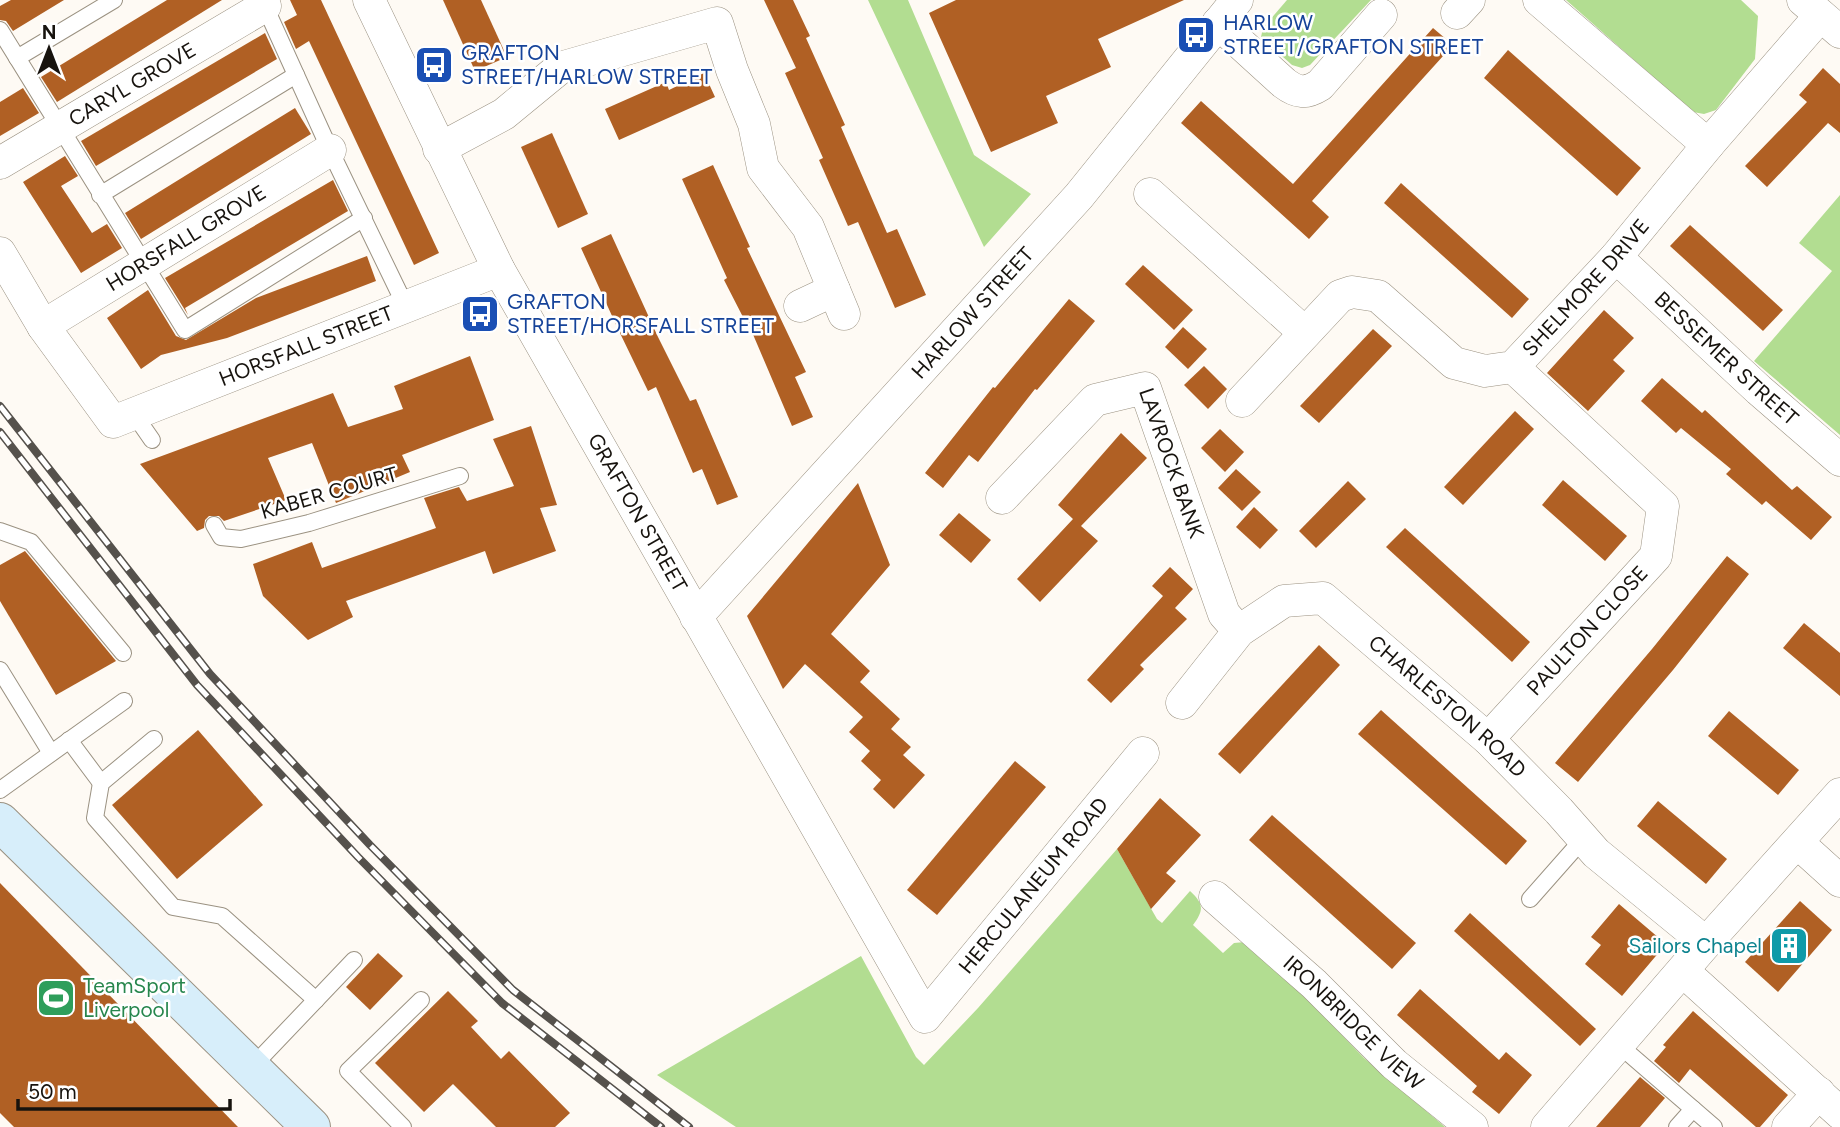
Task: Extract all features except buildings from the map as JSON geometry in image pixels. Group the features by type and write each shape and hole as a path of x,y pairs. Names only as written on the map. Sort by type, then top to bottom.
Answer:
{"street":[{"name":"GRAFTON STREET","path":"369,0 499,270 925,1017"},
{"path":"1539,0 1708,145"},
{"name":"CARYL GROVE","path":"0,163 264,3"},
{"name":"SHELMORE DRIVE","path":"1242,401 1340,296 1352,292 1378,296 1454,363 1485,371 1513,367 1616,257 1816,10"},
{"path":"1228,12 1284,83 1301,92 1320,85 1381,15"},
{"name":"HARLOW STREET","path":"696,617 1079,196 1228,12"},
{"path":"439,149 504,114 559,68 717,23 754,124 763,168 808,227 839,302 800,306"},
{"name":"HORSFALL GROVE","path":"43,326 330,150"},
{"path":"1150,194 1305,333"},
{"path":"0,253 43,326 124,418"},
{"name":"BESSEMER STREET","path":"1616,257 1759,390 1840,460"},
{"name":"HORSFALL STREET","path":"124,418 499,270"},
{"name":"PAULTON CLOSE","path":"1488,739 1656,556 1663,506 1513,367"},
{"name":"LAVROCK BANK","path":"1002,498 1095,400 1144,388 1224,614 1239,631"},
{"name":"CHARLESTON ROAD","path":"1182,704 1239,631 1284,601 1323,598 1488,739 1559,810 1596,853 1706,943"},
{"name":"HERCULANEUM ROAD","path":"925,1017 1143,753"},
{"path":"1547,1127 1706,943 1840,794"},
{"path":"0,822 311,1127"},
{"path":"1798,843 1840,881"},
{"name":"IRONBRIDGE VIEW","path":"1223,917 1314,984 1394,1064 1472,1127"},
{"path":"1683,971 1829,1103 1788,1127"}],"lane":[{"path":"17,58 114,0"},
{"path":"264,3 330,150 406,307"},
{"path":"0,30 185,330 365,218"},
{"path":"100,195 296,75"},
{"path":"124,418 152,440"},
{"name":"KABER COURT","path":"214,525 221,537 241,539 309,523 460,476"},
{"path":"0,531 31,542 123,653"},
{"path":"0,670 51,753"},
{"path":"0,790 124,701"},
{"path":"154,739 101,783 95,818 173,907 222,916 316,1000"},
{"path":"69,740 101,783"},
{"path":"1530,899 1583,839"},
{"path":"251,1068 354,960"},
{"path":"402,1127 348,1071 421,1000"},
{"path":"1619,1045 1714,1127"},
{"path":"1676,1127 1693,1109"}],"green space":[{"path":"868,0 908,0 974,155 1031,194 984,247"},
{"path":"1287,0 1371,0 1310,65 1302,68 1292,65 1261,37 1263,28"},
{"path":"1566,0 1741,0 1758,16 1755,59 1716,110 1704,114 1693,112"},
{"path":"1840,195 1840,435 1754,361 1832,271 1799,243"},
{"path":"1117,849 1157,919 1162,923 1190,891 1201,907 1193,925 1223,953 1234,943 1245,942 1306,993 1364,1058 1445,1127 736,1127 657,1075 861,956 916,1057 924,1065 978,1008"}],"railway":[{"path":"0,406 210,674 370,845 513,990 689,1127"},
{"path":"0,432 197,685 358,857 502,1003 661,1127"}],"place":[{"name":"HARLOW STREET/GRAFTON STREET","path":"1196,35"},
{"name":"GRAFTON STREET/HARLOW STREET","path":"434,65"},
{"name":"GRAFTON STREET/HORSFALL STREET","path":"480,314"},
{"name":"Sailors Chapel","path":"1789,946"},
{"name":"TeamSport Liverpool","path":"56,998"}]}
